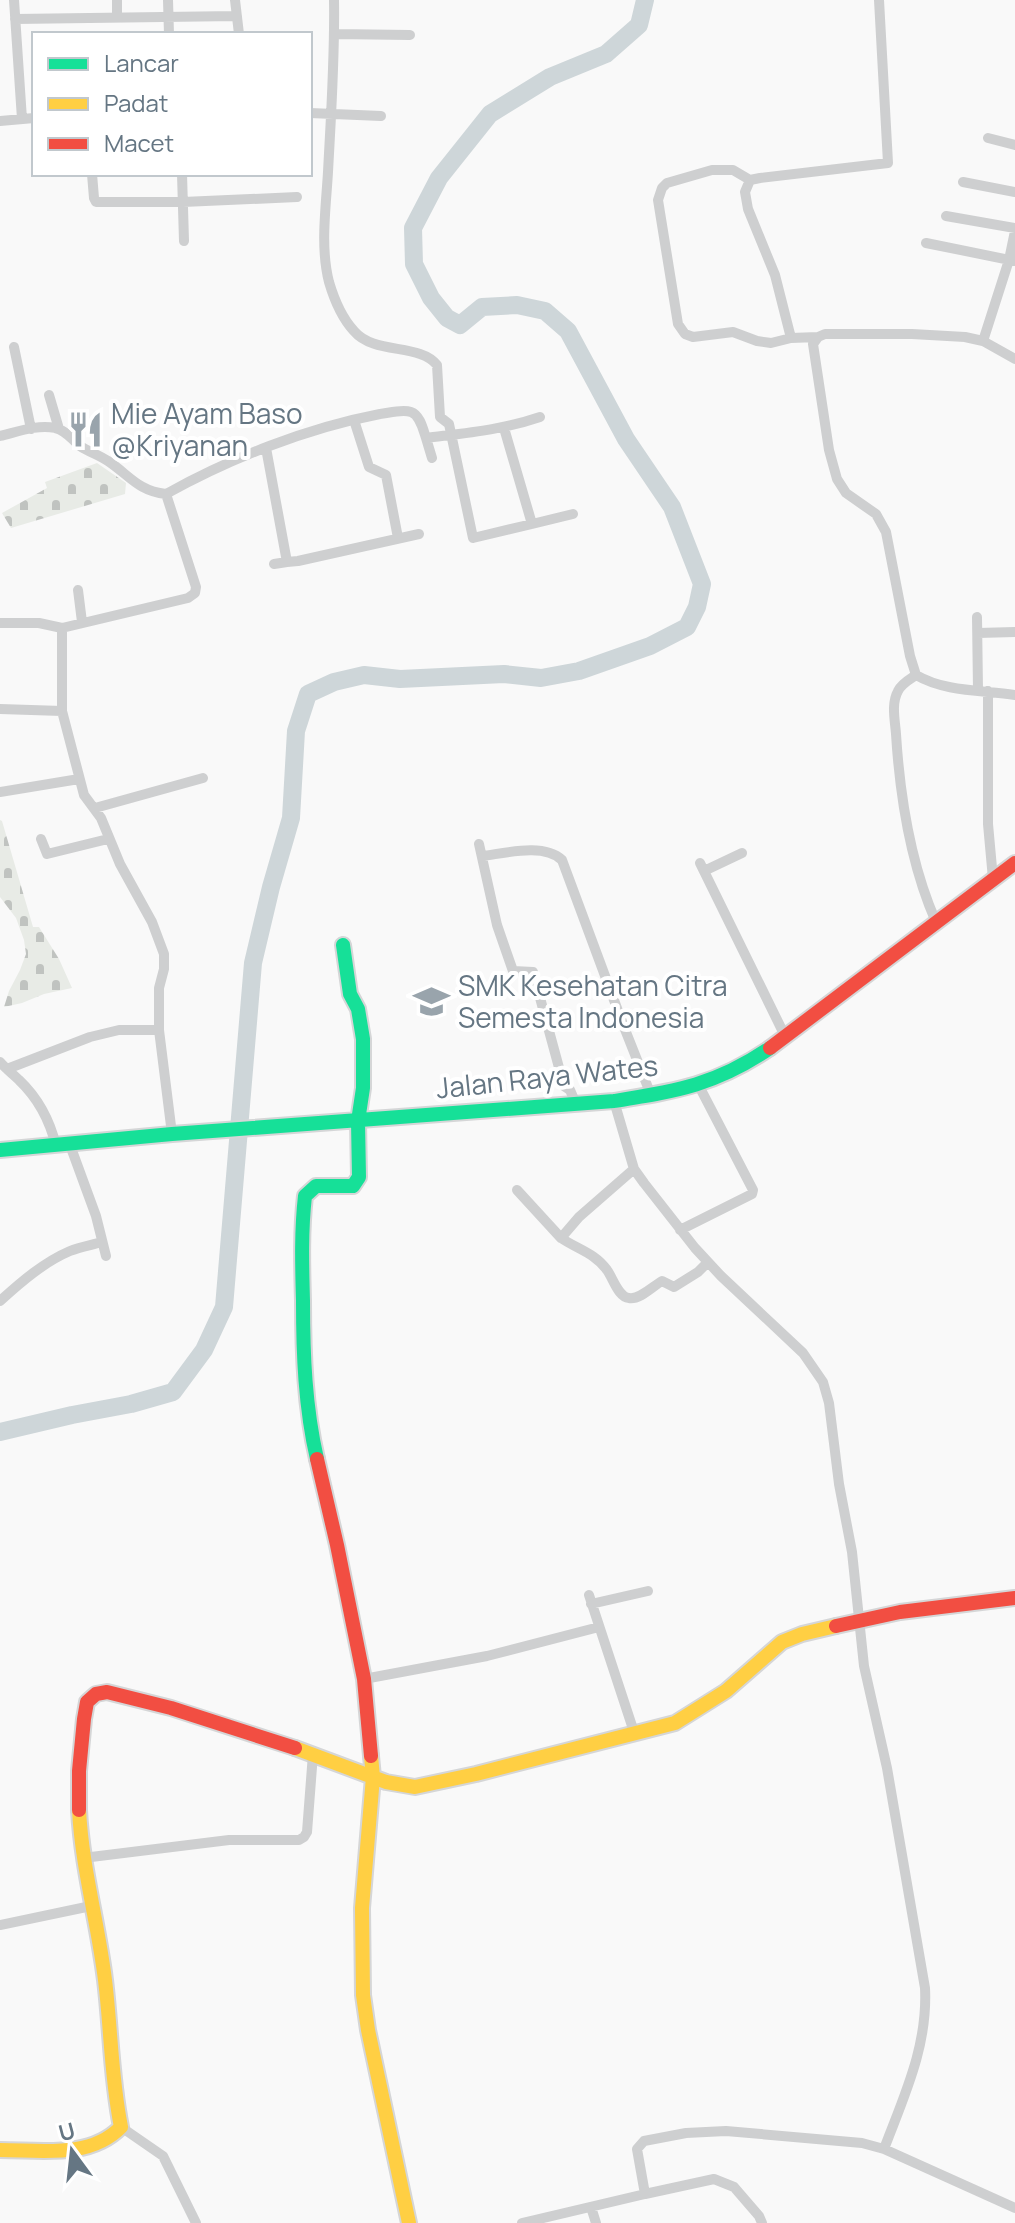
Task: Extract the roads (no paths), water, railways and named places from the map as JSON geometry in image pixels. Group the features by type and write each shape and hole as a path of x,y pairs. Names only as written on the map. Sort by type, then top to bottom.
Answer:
{"main road":[{"name":"Jalan Raya Wates","path":"0,1150 614,1101 698,1084 741,1067 1015,863"},
{"path":"343,945 350,994 358,1009 363,1039 363,1088 358,1121 359,1177 353,1186 322,1185 305,1196 302,1225 303,1368 310,1430 364,1679 373,1777 362,1908 363,1995 409,2223"},
{"path":"0,2150 86,2148 108,2140 121,2127 115,2099 105,1980 83,1858 78,1795 87,1702 96,1694 107,1692 171,1708 373,1777 415,1787 675,1723 726,1691 790,1638 900,1612 1015,1598"}],"street":[{"path":"0,121 28,119 14,0"},
{"path":"117,0 117,17"},
{"path":"168,0 169,32"},
{"path":"235,0 239,32"},
{"path":"334,0 325,239 329,281 340,310 355,334 375,345 434,361 439,376 440,417 449,424 452,435 472,537 573,514"},
{"path":"818,337 791,338 771,343 733,332 693,337 685,334 678,324 658,200 667,183 712,170 733,170 750,180 888,163 879,0"},
{"path":"15,19 237,16"},
{"path":"334,34 410,35"},
{"path":"312,113 381,116"},
{"path":"988,138 1015,145"},
{"path":"92,176 95,202 297,197"},
{"path":"182,176 184,241"},
{"path":"750,180 745,192 748,209 775,275 791,338"},
{"path":"963,182 1015,192"},
{"path":"946,216 1015,230 1012,261 983,341"},
{"path":"926,243 1012,261"},
{"path":"1015,359 983,341 965,337 825,334 814,340 813,344 832,467 840,486 876,514 886,532 916,675 928,682 1015,695"},
{"path":"14,347 31,429"},
{"path":"49,395 59,429"},
{"path":"0,436 31,429 59,429 134,483 166,494 205,472 266,448 354,420 396,412 410,411 416,415 432,458"},
{"path":"426,438 504,428 540,417"},
{"path":"354,420 369,467 386,475 398,538"},
{"path":"504,428 532,524"},
{"path":"266,448 287,562"},
{"path":"0,623 39,623 62,628 188,598 195,593 196,587 166,494"},
{"path":"274,564 419,534"},
{"path":"78,590 82,622"},
{"path":"977,617 993,879"},
{"path":"62,628 62,711 84,795 95,808 152,922 164,954 159,988 159,1030 172,1134"},
{"path":"978,633 1015,632"},
{"path":"916,675 898,688 894,702 899,778 912,851 936,922"},
{"path":"0,709 62,711"},
{"path":"95,808 203,778"},
{"path":"0,792 79,779"},
{"path":"41,839 47,854 108,839"},
{"path":"479,844 504,950 513,971 533,972 564,1086 570,1090 576,1104"},
{"path":"482,856 542,850 556,854 562,860 651,1095"},
{"path":"742,853 702,867 785,1036"},
{"path":"3,1066 119,1030 159,1030"},
{"path":"3,1066 21,1081 40,1106 63,1145 96,1216 106,1256"},
{"path":"680,1230 752,1194 753,1190 698,1084"},
{"path":"614,1101 634,1169 708,1262 803,1353 823,1382 829,1403 839,1484 852,1552 864,1666 887,1768 925,1988 926,2009 919,2054 884,2149"},
{"path":"561,1238 579,1217 634,1169"},
{"path":"517,1190 561,1238 596,1257 626,1298 642,1295 662,1281 674,1287 708,1262"},
{"path":"0,1301 47,1263 71,1251 102,1242"},
{"path":"634,1732 590,1600 648,1591"},
{"path":"364,1679 487,1656 599,1627"},
{"path":"83,1858 248,1838 299,1840 307,1832 313,1754"},
{"path":"0,1925 91,1906"},
{"path":"121,2127 163,2156 196,2223"},
{"path":"645,2194 637,2149 640,2143 686,2133 726,2131 842,2140 884,2149 1015,2208"},
{"path":"522,2223 714,2179 734,2187 762,2223"},
{"path":"591,2207 596,2223"}],"waterway":[{"path":"0,1432 173,1392 204,1350 224,1307 253,963 291,818 296,731 308,694 334,682 364,675 400,679 504,674 541,678 579,671 650,646 687,627 697,607 702,584 672,507 626,439 568,331 545,311 517,305 482,307 460,325 447,318 431,298 414,264 413,228 439,178 490,114 550,77 606,54 639,25 645,0"}],"place":[{"name":"Mie Ayam Baso @Kriyanan","path":"85,430"},
{"name":"SMK Kesehatan Citra Semesta Indonesia","path":"432,1002"}]}
